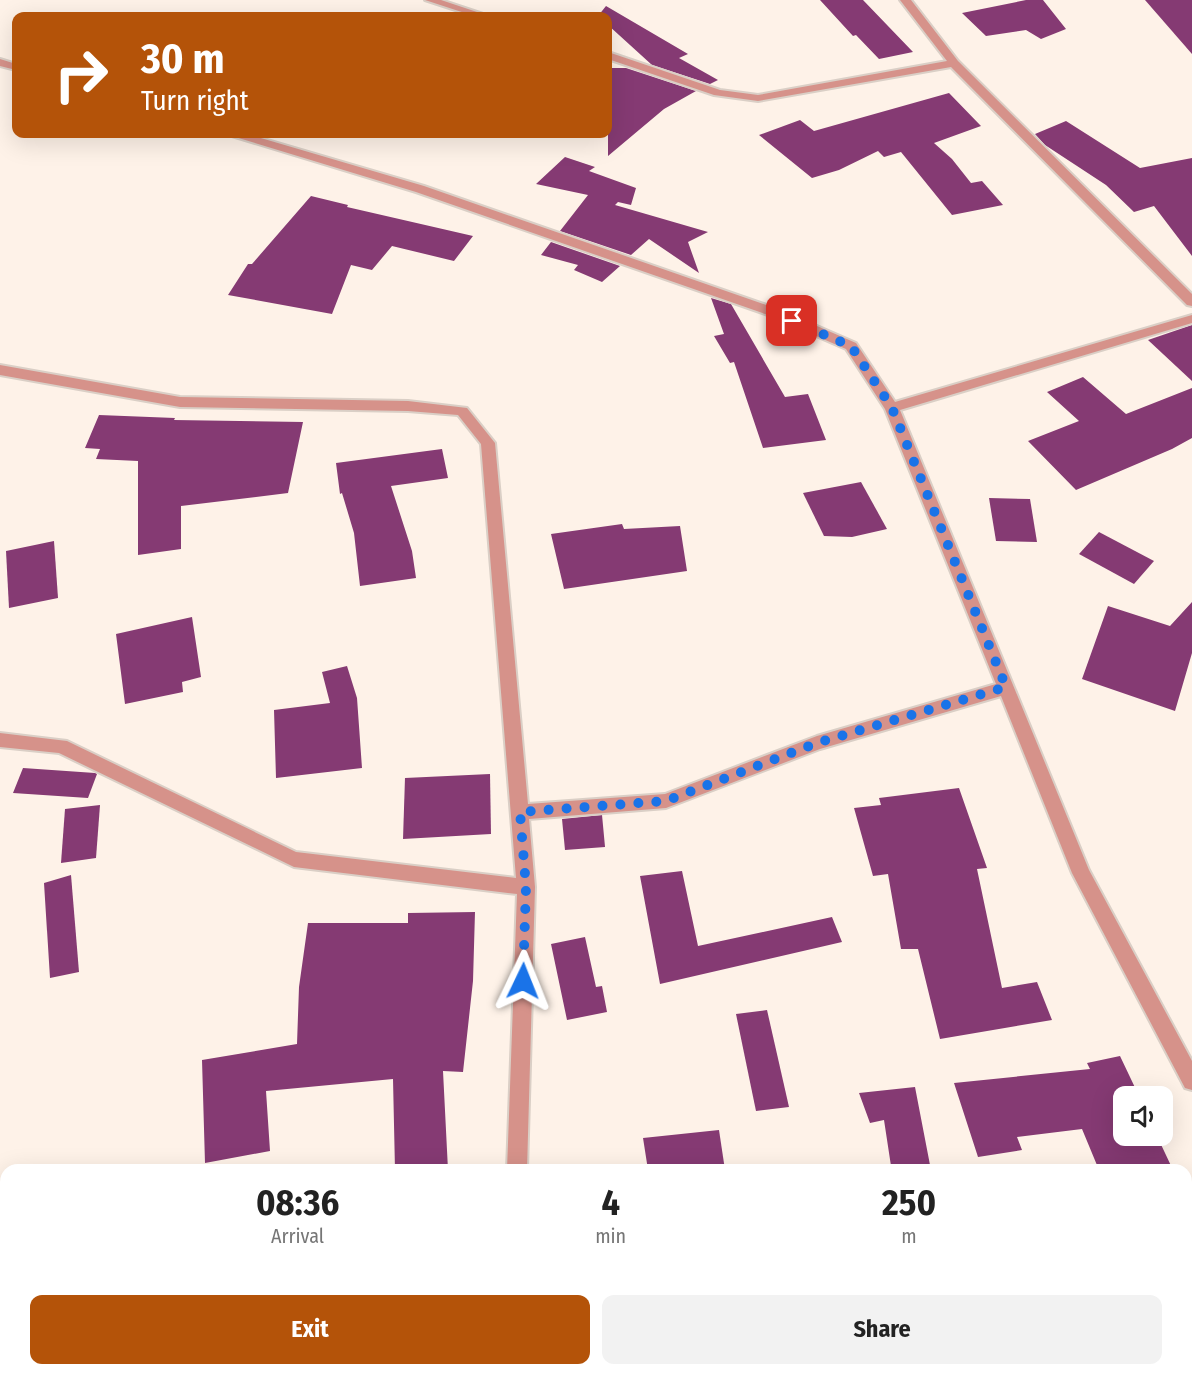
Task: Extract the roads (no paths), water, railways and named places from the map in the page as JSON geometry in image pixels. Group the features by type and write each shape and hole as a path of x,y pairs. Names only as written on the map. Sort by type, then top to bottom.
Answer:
{"street":[{"path":"430,0 470,12"},
{"path":"905,0 954,63 1192,302"},
{"path":"612,56 718,93 758,98 954,63"},
{"path":"249,138 420,189 773,312 851,346 892,408 1081,873 1192,1081"},
{"path":"892,408 1192,319"},
{"path":"0,370 180,402 408,406 462,411 488,443 526,887 517,1164"},
{"path":"520,812 666,801 817,743 1006,687"},
{"path":"1,744 61,746 294,859 526,887"}]}
